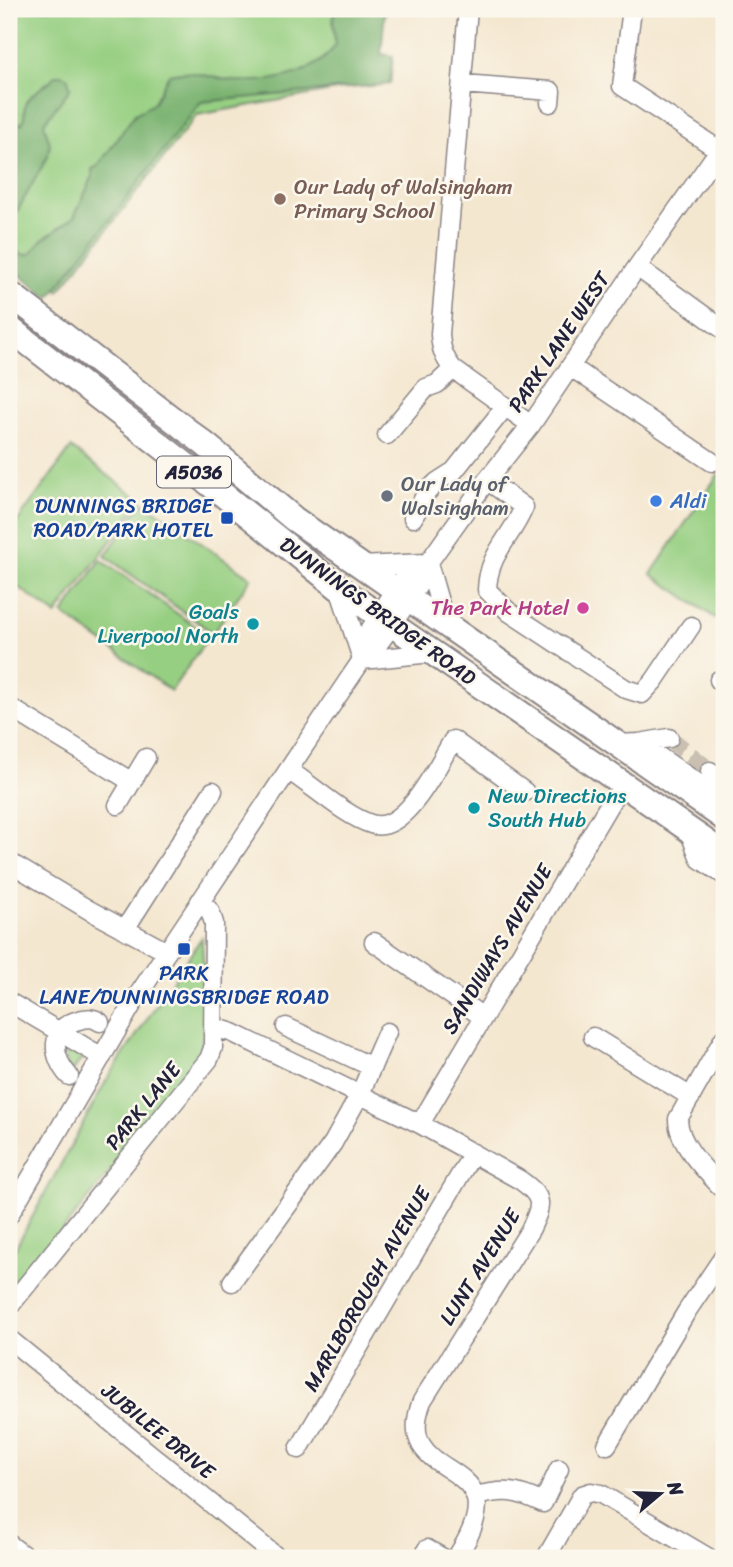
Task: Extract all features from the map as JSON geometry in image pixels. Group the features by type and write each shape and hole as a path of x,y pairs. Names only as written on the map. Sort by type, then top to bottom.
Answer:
{"highway":[{"name":"DUNNINGS BRIDGE ROAD","path":"9,293 206,445 294,519 360,566"},
{"name":"DUNNINGS BRIDGE ROAD","path":"9,328 200,476 339,589 446,626 716,798"},
{"path":"360,566 373,594 394,607"},
{"name":"DUNNINGS BRIDGE ROAD","path":"394,607 432,653 724,854"},
{"path":"689,831 716,798"}],"street":[{"path":"468,9 440,334 446,360 453,369 531,425"},
{"path":"632,9 622,86 722,147"},
{"path":"463,84 551,91 550,103"},
{"name":"PARK LANE WEST","path":"394,607 407,574 428,563 487,480 531,425 637,267 722,147"},
{"path":"637,267 724,330"},
{"path":"571,367 712,462"},
{"path":"387,435 426,388 438,384 453,369"},
{"path":"413,518 427,492 454,471 505,407"},
{"path":"487,480 524,507 519,520 491,561 487,577 487,590 509,612 626,689 642,694 654,681 691,626"},
{"path":"360,566 428,563 446,626"},
{"path":"339,589 362,660"},
{"path":"9,1215 136,998 362,660 379,643 394,607"},
{"path":"362,660 432,653"},
{"path":"9,707 132,782"},
{"path":"628,744 669,738"},
{"path":"288,770 348,812 373,825 395,822 408,811 453,740 525,792"},
{"path":"118,805 146,758"},
{"path":"125,929 213,792"},
{"name":"SANDIWAYS AVENUE","path":"420,1124 614,798"},
{"path":"689,831 700,859 724,875"},
{"path":"9,862 167,952"},
{"name":"PARK LANE","path":"9,1307 202,1069 213,1048 214,923 210,911 200,901"},
{"path":"373,942 484,1017"},
{"path":"9,1002 102,1057"},
{"path":"69,1076 59,1062 56,1046 59,1032 71,1022 91,1018 100,1022"},
{"name":"LUNT AVENUE","path":"214,1027 233,1033 420,1124 474,1153 532,1189 540,1198 540,1211 422,1401 416,1417 416,1432 422,1449 463,1477 476,1496"},
{"path":"286,1027 372,1067"},
{"path":"232,1282 333,1143 360,1094 387,1032"},
{"path":"593,1037 691,1097"},
{"path":"724,1038 678,1119 686,1145 724,1190"},
{"name":"MARLBOROUGH AVENUE","path":"299,1449 474,1153"},
{"path":"607,1445 687,1311 724,1256"},
{"name":"JUBILEE DRIVE","path":"9,1339 278,1558"},
{"path":"456,1558 476,1522 476,1496 498,1490 513,1491 543,1503 559,1469"},
{"path":"546,1558 582,1495 591,1492 601,1494 709,1558"},
{"path":"9,1544 27,1558"},
{"path":"427,1549 443,1558"}],"green space":[{"path":"9,9 363,9 354,87 197,115 59,291 9,253"},
{"path":"335,9 385,9 381,54 393,56 390,84 201,102 49,298 9,266 9,245 15,251 30,254 42,240 74,217 92,178 92,169 98,166 135,114 153,104 169,74 194,73 235,81 262,81 304,71 327,56 335,45"},
{"path":"57,75 68,78 70,89 44,123 50,145 48,156 9,226 9,122 22,124 28,99"},
{"path":"71,448 141,500 56,615 9,580 9,533"},
{"path":"724,466 724,606 715,618 651,574"},
{"path":"143,502 251,578 213,633 105,556"},
{"path":"101,560 209,636 171,691 63,614"},
{"path":"202,937 205,1021 195,1066 9,1297 9,1260 106,1081"},
{"path":"62,1045 79,1053 82,1058 73,1071 68,1068"}],"tunnel":[{"path":"669,738 710,771"}],"place":[{"name":"Our Lady of Walsingham Primary School","path":"280,199"},
{"name":"Our Lady of Walsingham","path":"387,496"},
{"name":"Aldi","path":"656,501"},
{"name":"DUNNINGS BRIDGE ROAD/PARK HOTEL","path":"227,518"},
{"name":"The Park Hotel","path":"583,608"},
{"name":"Goals Liverpool North","path":"253,624"},
{"name":"New Directions South Hub","path":"474,808"},
{"name":"PARK LANE/DUNNINGSBRIDGE ROAD","path":"184,949"}]}
